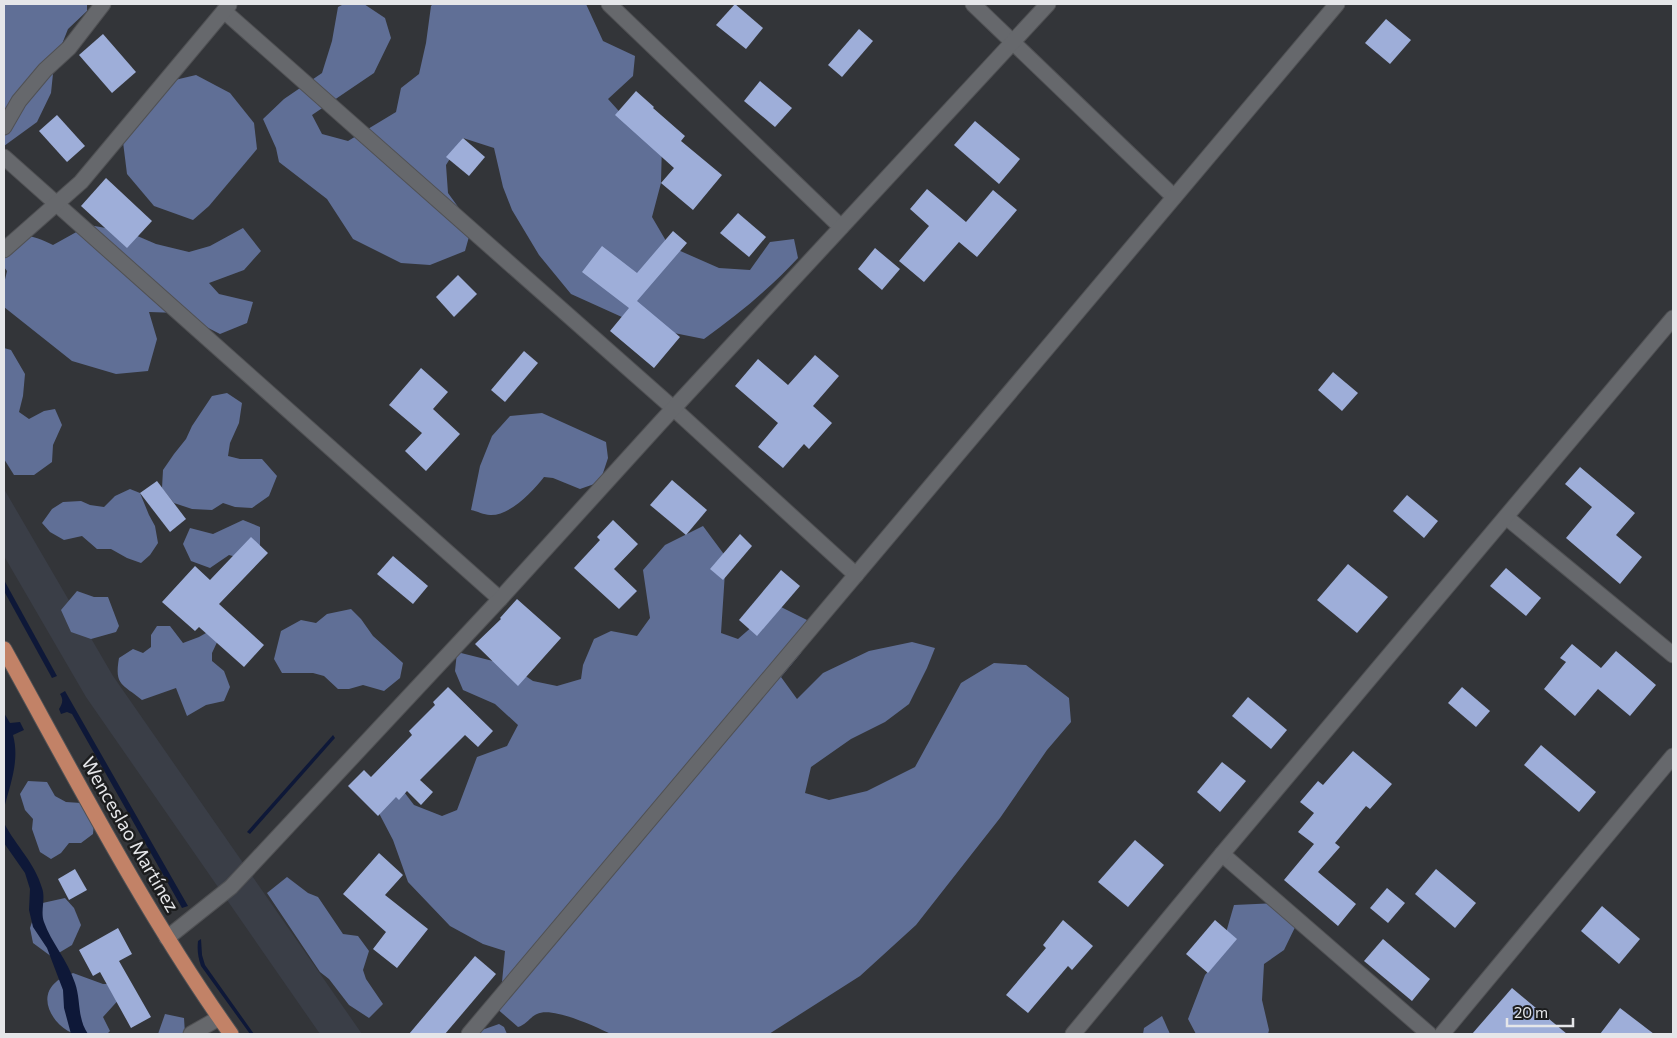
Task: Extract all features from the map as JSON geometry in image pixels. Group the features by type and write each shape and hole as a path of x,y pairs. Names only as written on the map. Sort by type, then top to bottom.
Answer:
{"main road":[{"name":"Wenceslao Martínez","path":"4,649 105,832 167,938 231,1034"}],"street":[{"path":"4,127 19,101 45,70 69,48 103,4"},
{"path":"609,4 841,227"},
{"path":"973,4 1174,197"},
{"path":"167,938 231,887 500,599 1048,4"},
{"path":"469,1034 1337,4"},
{"path":"4,250 81,182 227,7 856,574"},
{"path":"4,157 500,599"},
{"path":"1073,1034 1673,318"},
{"path":"1506,517 1673,655"},
{"path":"1442,1034 1673,756"},
{"path":"1222,854 1429,1034"},
{"path":"192,1034 219,1018"}],"shaded area":[{"path":"4,4 87,4 87,11 68,29 54,64 51,93 37,122 4,146"},
{"path":"344,4 364,4 385,18 391,38 374,73 312,115 322,134 348,141 396,112 401,88 419,74 426,43 431,6 433,4 586,4 603,41 635,56 633,76 608,99 626,119 662,142 661,183 652,217 669,246 719,268 750,270 770,242 794,239 798,258 753,301 704,339 644,327 571,294 539,255 512,210 503,187 494,148 463,138 446,165 448,193 472,226 465,251 430,265 401,263 353,239 327,199 279,162 276,148 263,119 284,99 322,73 332,41 338,7"},
{"path":"196,75 230,93 254,123 257,149 209,206 193,220 154,206 127,174 122,134 162,83"},
{"path":"89,225 128,232 156,244 189,252 210,246 243,228 261,251 244,270 209,283 219,294 253,302 247,323 220,334 179,313 149,312 157,339 148,371 116,374 72,361 4,307 4,284 7,271 4,267 4,240 22,235 53,245"},
{"path":"4,348 11,350 25,374 19,412 29,419 44,411 55,409 62,425 53,445 52,462 34,475 14,475 4,459"},
{"path":"227,393 242,403 239,423 230,443 228,456 240,459 262,459 277,476 269,496 252,508 235,507 223,503 212,510 192,509 174,503 162,488 163,470 186,439 192,426 212,396"},
{"path":"542,413 606,442 608,458 600,482 580,489 553,478 544,477 520,502 505,511 490,515 471,510 480,466 492,436 510,416"},
{"path":"4,489 113,676 362,1034 320,1034 86,697 4,556"},
{"path":"130,489 140,493 155,526 158,543 150,555 141,563 111,549 97,549 82,536 64,540 50,532 42,523 52,509 63,502 81,501 90,505 104,507 115,496"},
{"path":"243,520 260,527 260,545 240,558 229,555 210,568 191,561 183,544 190,528 213,534"},
{"path":"703,526 726,557 721,633 738,639 777,605 807,620 801,653 781,677 797,699 823,673 869,651 912,642 935,648 909,704 885,722 851,739 811,767 805,793 829,800 867,791 915,767 961,683 994,663 1026,665 1069,698 1071,722 1047,750 1000,818 916,925 860,976 769,1034 611,1034 574,1018 544,1012 535,1015 518,1027 495,1007 502,982 505,951 483,944 450,926 408,882 393,840 370,796 398,784 414,805 442,816 457,810 477,757 507,746 518,725 495,704 463,690 455,671 457,652 509,665 533,681 557,686 581,679 583,665 594,639 611,631 637,636 650,618 643,570 665,545"},
{"path":"4,580 57,676 52,678 4,591"},
{"path":"77,591 94,597 108,597 119,626 116,632 91,639 71,632 61,610"},
{"path":"351,609 373,636 403,663 400,678 384,691 363,685 349,689 338,689 324,676 313,673 282,673 274,659 281,631 301,620 316,623 327,614"},
{"path":"157,626 170,626 183,643 213,629 219,638 212,653 212,661 224,671 230,687 224,701 206,705 187,716 176,688 142,700 122,684 118,674 119,658 133,649 143,653 151,647 151,635"},
{"path":"65,691 188,906 182,908 72,714 67,712 61,714 59,709 62,704 60,694"},
{"path":"4,713 10,723 20,722 24,730 13,735 15,763 4,809"},
{"path":"333,735 335,738 250,834 247,832"},
{"path":"28,781 47,782 55,796 66,802 81,803 95,812 93,834 81,843 69,843 61,853 51,859 40,852 32,829 33,819 25,810 20,794"},
{"path":"4,823 39,879 43,892 44,922 72,975 77,989 82,1022 88,1034 71,1034 64,1008 63,990 47,948 33,927 29,910 30,889 25,873 4,843"},
{"path":"287,877 308,893 318,897 343,934 358,936 369,951 363,970 366,979 383,1004 369,1018 349,1005 329,979 320,972 267,893"},
{"path":"65,898 74,908 81,925 72,945 52,957 33,943 30,928 38,904"},
{"path":"1280,903 1300,917 1284,950 1264,964 1262,1000 1269,1030 1268,1034 1196,1034 1188,1019 1205,975 1222,955 1225,936 1234,905"},
{"path":"201,939 205,965 254,1034 250,1034 201,966 198,957 198,941"},
{"path":"73,973 103,984 112,984 122,996 103,1017 110,1031 107,1034 72,1033 62,1027 52,1015 47,1001 51,988 58,981"},
{"path":"165,1014 184,1018 185,1034 158,1034"},
{"path":"1162,1016 1170,1034 1143,1034 1144,1028"},
{"path":"499,1024 504,1027 507,1034 460,1034 479,1031"}],"building":[{"path":"735,4 763,28 746,49 716,25"},
{"path":"1386,19 1411,40 1390,64 1365,43"},
{"path":"859,29 873,41 842,77 828,65"},
{"path":"103,34 136,72 112,93 79,55"},
{"path":"760,81 792,108 775,127 744,101"},
{"path":"636,91 685,136 681,141 722,175 693,210 661,183 674,168 615,115"},
{"path":"57,115 85,146 67,162 39,131"},
{"path":"975,121 1020,159 999,184 954,145"},
{"path":"463,138 485,157 469,176 446,157"},
{"path":"106,178 152,221 127,248 81,206"},
{"path":"927,189 966,222 993,190 1017,210 977,257 959,242 924,282 899,261 929,226 910,209"},
{"path":"738,213 766,237 749,257 720,233"},
{"path":"673,231 687,243 637,301 680,337 654,368 610,331 629,308 582,272 602,246 637,273"},
{"path":"875,248 900,269 882,290 858,269"},
{"path":"458,275 477,294 454,317 436,297"},
{"path":"524,351 538,363 505,402 491,390"},
{"path":"815,355 839,376 813,406 832,423 809,449 804,444 783,468 758,447 778,423 735,386 758,359 788,385"},
{"path":"421,368 448,392 433,409 460,434 426,471 405,451 422,433 389,405"},
{"path":"1333,372 1358,393 1342,411 1318,390"},
{"path":"1580,467 1635,513 1616,535 1642,557 1620,584 1566,538 1592,507 1565,484"},
{"path":"672,480 707,510 686,535 650,505"},
{"path":"157,481 186,519 170,532 140,493"},
{"path":"1407,495 1438,521 1424,538 1393,511"},
{"path":"613,520 638,544 614,569 637,591 619,609 574,568 600,540 597,537"},
{"path":"740,534 752,546 723,580 710,569"},
{"path":"251,537 268,553 219,604 264,645 244,667 199,627 195,631 162,602 195,566 210,580"},
{"path":"393,556 428,586 413,604 377,574"},
{"path":"1348,564 1388,597 1357,633 1317,600"},
{"path":"1506,568 1541,598 1526,616 1490,586"},
{"path":"781,570 800,586 757,636 739,620"},
{"path":"517,599 561,638 518,686 475,644 501,619"},
{"path":"1572,644 1601,668 1616,651 1656,685 1630,716 1598,689 1575,716 1544,689 1566,662 1560,658"},
{"path":"448,687 493,731 478,747 465,735 420,780 433,792 421,805 407,791 399,800 396,797 378,816 348,786 364,770 371,777 412,735 409,731 435,705 433,702"},
{"path":"1462,687 1490,711 1476,727 1448,703"},
{"path":"1248,697 1287,730 1271,749 1232,716"},
{"path":"1541,745 1596,792 1579,812 1524,765"},
{"path":"1353,751 1392,784 1370,809 1366,806 1335,843 1340,847 1318,872 1356,904 1338,926 1284,880 1314,844 1298,832 1314,813 1300,802 1318,781 1323,785"},
{"path":"1222,762 1246,781 1220,812 1197,792"},
{"path":"1135,840 1164,865 1128,907 1098,882"},
{"path":"379,853 403,875 385,895 428,929 397,968 373,949 386,932 343,894"},
{"path":"75,869 87,890 69,900 58,879"},
{"path":"1436,869 1476,903 1455,928 1415,894"},
{"path":"1387,888 1405,903 1388,923 1370,908"},
{"path":"1602,906 1640,939 1619,964 1581,931"},
{"path":"1063,920 1093,946 1072,970 1068,966 1028,1013 1006,995 1046,948 1043,945"},
{"path":"1215,920 1237,939 1208,973 1186,954"},
{"path":"118,928 132,954 119,961 151,1017 131,1028 100,972 93,976 79,950"},
{"path":"1383,939 1430,979 1412,1001 1364,961"},
{"path":"475,956 496,974 445,1034 409,1034"},
{"path":"1512,988 1567,1034 1472,1034"},
{"path":"1620,1008 1654,1034 1600,1034"}]}
